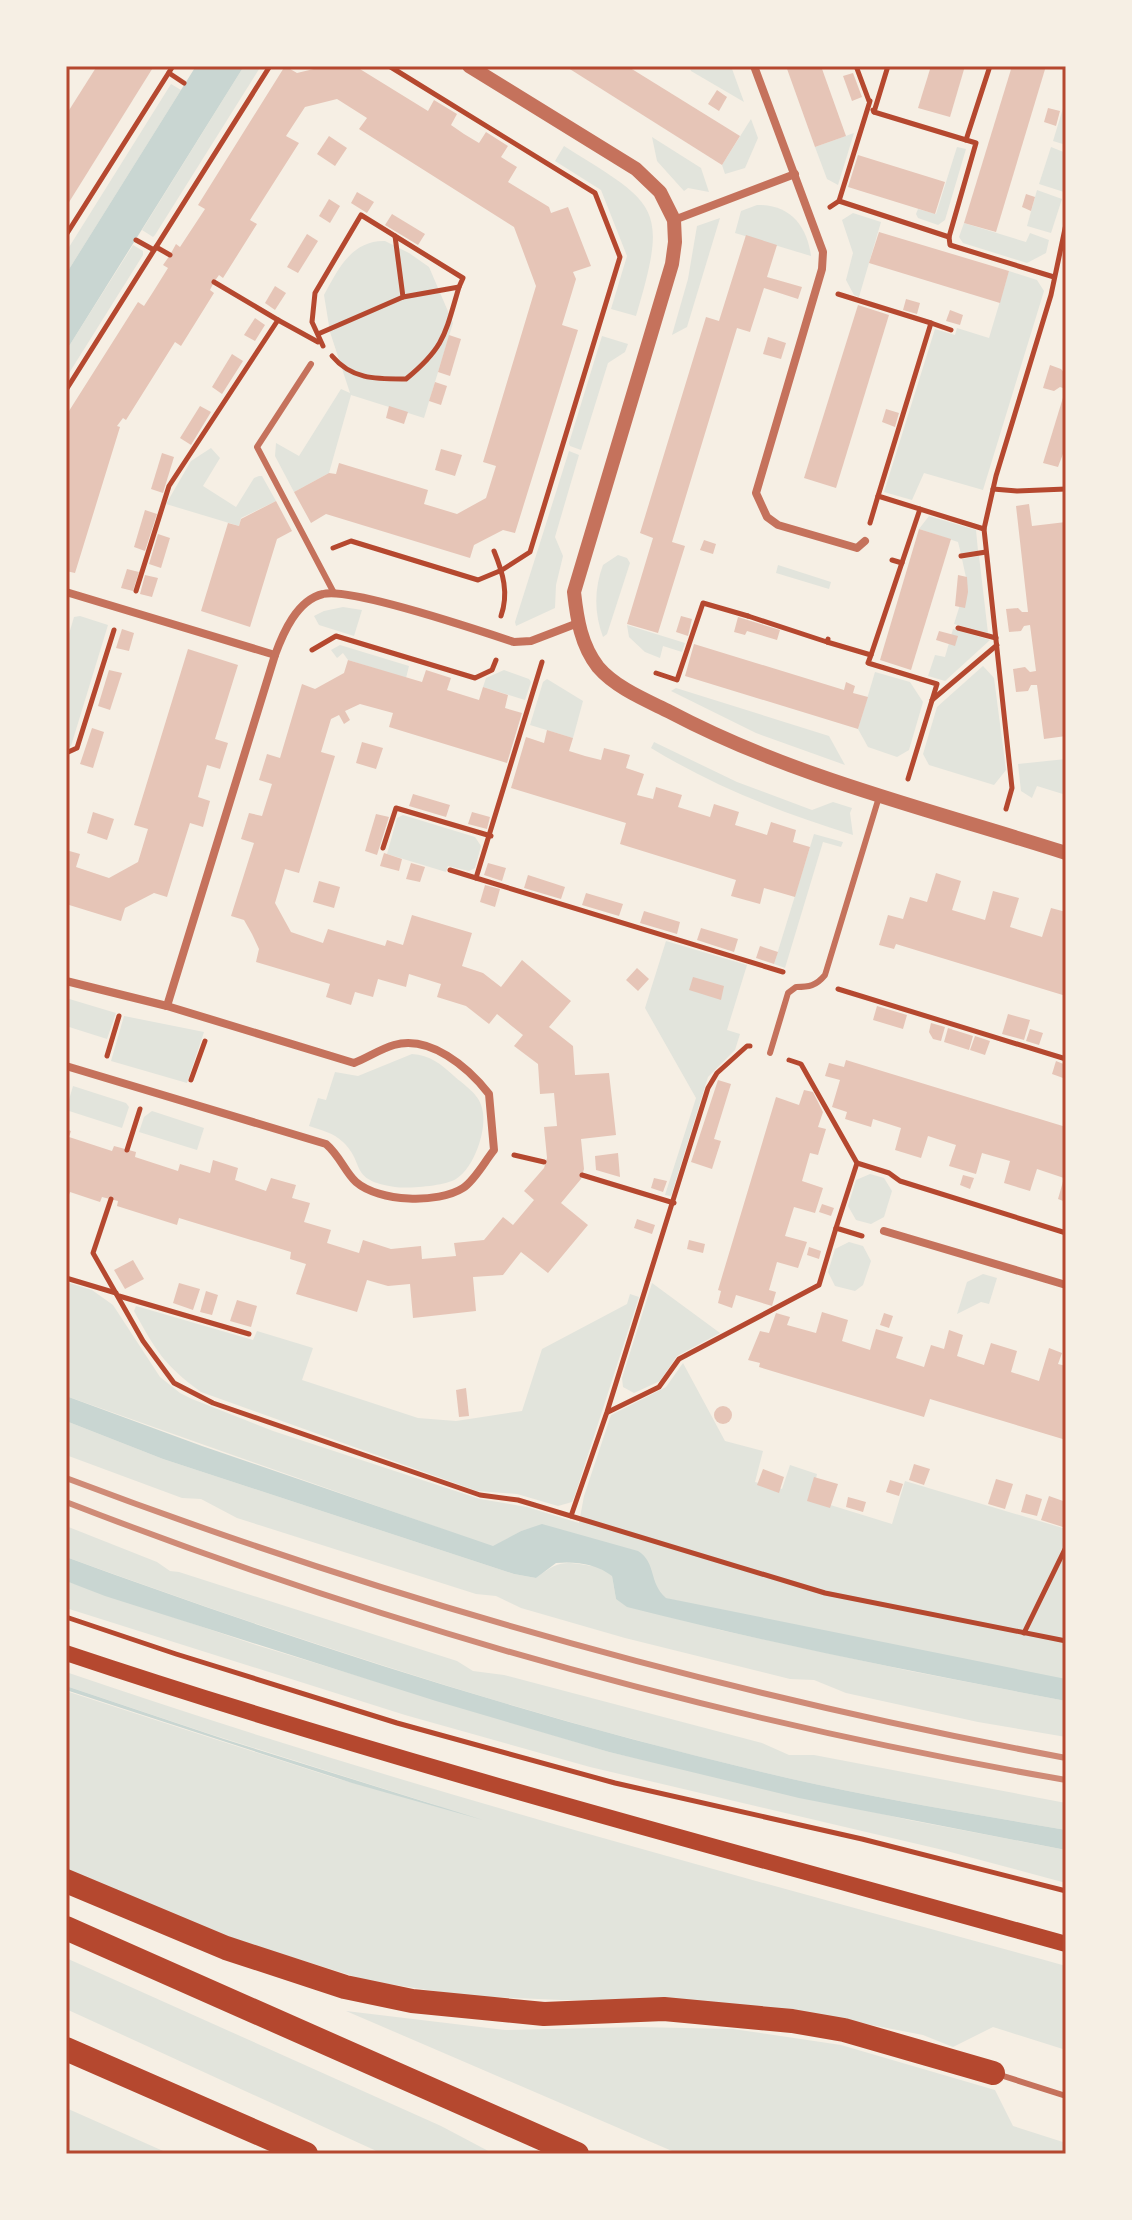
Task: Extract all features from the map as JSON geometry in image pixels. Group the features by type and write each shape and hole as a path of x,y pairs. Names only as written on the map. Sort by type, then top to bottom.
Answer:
{"highway":[{"path":"66,1881 226,1948 345,1987 412,2001 544,2014 664,2009 792,2021 844,2030 993,2073"},
{"path":"66,1928 577,2154"},
{"path":"66,2049 306,2154"}],"main road":[{"path":"66,1653 170,1688 602,1815 1066,1944"}],"street":[{"path":"469,66 636,169 660,192 674,220 672,264 574,592 578,623 587,648 599,668 640,697 701,729 776,762 879,797 1066,853"},
{"path":"754,66 823,252 816,288 756,493 767,517 778,525 857,548 865,541"},
{"path":"674,220 795,174"},
{"path":"66,592 275,655"},
{"path":"167,1006 275,655 294,616 321,594 334,593 514,642 531,641 578,623"},
{"path":"66,981 167,1006 354,1063 394,1045 418,1044 440,1051 489,1094 494,1150 463,1187 439,1196 406,1199 370,1192 359,1185 326,1144 66,1066"},
{"path":"884,1231 1066,1285"}],"lane":[{"path":"311,364 257,447 334,593"},
{"path":"770,1053 788,993 796,987 810,987 818,983 830,964 879,797"},
{"path":"993,2073 1066,2096"}],"path":[{"path":"66,235 173,66"},
{"path":"66,390 270,66"},
{"path":"315,558 351,541 478,580 502,570 530,552 620,257 595,193 389,66"},
{"path":"856,66 874,112"},
{"path":"874,112 888,66"},
{"path":"966,140 990,66"},
{"path":"169,73 184,83"},
{"path":"812,219 839,201 870,101"},
{"path":"874,112 976,143 949,237 950,245 1054,277"},
{"path":"839,201 949,237"},
{"path":"214,282 322,345 343,368 371,378 406,379 428,361 443,337 463,278 361,215 315,293 312,322 322,345"},
{"path":"1000,833 1012,788 984,529 1066,224"},
{"path":"395,236 403,297"},
{"path":"136,240 170,255"},
{"path":"318,334 403,297 459,287"},
{"path":"816,288 951,330"},
{"path":"66,753 77,748 114,629 130,611 169,486 278,320"},
{"path":"865,541 931,323"},
{"path":"993,489 1066,489"},
{"path":"878,496 984,529"},
{"path":"901,803 937,684 868,663 920,509"},
{"path":"961,556 986,552"},
{"path":"892,560 902,563"},
{"path":"649,671 677,680 703,603 871,655"},
{"path":"958,628 996,642"},
{"path":"476,878 550,634"},
{"path":"932,701 996,642"},
{"path":"383,848 396,808 491,836"},
{"path":"450,870 1066,1059"},
{"path":"101,1076 125,997"},
{"path":"185,1101 211,1021"},
{"path":"571,1516 712,1079 747,1046 801,1064 857,1163 889,1173 900,1181 1066,1233"},
{"path":"127,1150 146,1089"},
{"path":"607,1412 659,1387 679,1359 819,1285 857,1163"},
{"path":"582,1175 674,1203"},
{"path":"111,1199 93,1253 143,1341 174,1383 191,1393 480,1495 518,1500 825,1593 1066,1641"},
{"path":"836,1228 866,1237 884,1231"},
{"path":"66,1278 249,1334"},
{"path":"1024,1633 1066,1547"},
{"path":"66,1617 397,1723 615,1783 862,1839 1066,1891"}],"shaded area":[{"path":"196,66 244,66 66,351 66,274"},
{"path":"244,66 261,66 153,237 142,230"},
{"path":"689,66 731,66 744,102 691,71"},
{"path":"171,84 181,90 66,274 66,252"},
{"path":"1066,106 1066,145 1053,141"},
{"path":"751,119 758,138 745,168 725,174 722,165"},
{"path":"854,133 838,185 827,179 815,147"},
{"path":"652,137 701,168 709,192 688,188 684,191 657,161"},
{"path":"564,146 620,182 637,196 648,212 653,229 652,251 636,316 611,309 627,256 601,190 555,161"},
{"path":"957,147 966,149 945,220 938,225 918,218 918,209 936,214"},
{"path":"1051,147 1066,153 1064,192 1039,184"},
{"path":"1037,190 1062,199 1051,233 1027,226"},
{"path":"757,205 779,208 795,219 806,235 811,256 735,233 741,211"},
{"path":"853,213 881,222 859,297 854,295 846,280 853,253 842,220"},
{"path":"720,218 687,327 672,335 688,279 697,226"},
{"path":"964,223 1026,242 1030,233 1049,240 1046,253 1027,263 963,243 959,237"},
{"path":"385,241 429,267 453,323 424,418 351,395 329,473 294,492 275,456 276,443 299,456 341,389 350,393 330,332 324,295 347,258 364,245"},
{"path":"133,245 143,251 143,255 66,378 66,351"},
{"path":"1009,271 1037,280 1044,291 983,490 924,473 912,500 884,492 935,329 955,335 957,328 989,338"},
{"path":"602,336 628,344 625,352 608,363 581,450 569,443"},
{"path":"211,448 220,458 203,486 236,507 254,478 262,476 276,501 241,518 239,526 166,504 191,461"},
{"path":"569,451 579,455 555,537 563,556 556,585 555,608 516,626 515,622"},
{"path":"929,516 976,530 978,551 961,554 958,542 919,529"},
{"path":"618,555 627,558 630,563 607,634 603,637 597,610 598,583 603,565"},
{"path":"979,556 988,633 954,624 967,582 962,559"},
{"path":"778,565 831,582 829,589 776,573"},
{"path":"343,607 362,610 354,636 319,625 314,616"},
{"path":"74,617 108,625 71,746 66,749 66,644"},
{"path":"627,625 685,643 682,652 663,646 660,658 645,652 629,637"},
{"path":"953,629 990,640 945,681 928,676 935,655 945,657"},
{"path":"340,645 409,666 406,678 348,660 343,653 337,658 331,650"},
{"path":"983,666 994,678 1006,770 994,785 929,765 923,754 937,707"},
{"path":"504,670 529,679 531,682 525,700 483,687 486,678"},
{"path":"875,672 910,682 923,702 909,750 897,757 868,747 858,729"},
{"path":"547,679 583,701 573,738 530,725 543,682"},
{"path":"676,688 829,736 845,765 756,733 671,691"},
{"path":"654,742 737,782 812,810 833,802 852,808 853,835 800,818 724,787 651,748"},
{"path":"1066,759 1066,795 1037,786 1032,798 1021,791 1018,764"},
{"path":"403,815 475,837 481,846 475,868 469,871 448,866 446,872 387,854 397,818"},
{"path":"814,834 843,842 841,847 823,842 785,968 774,964"},
{"path":"666,941 747,965 727,1030 740,1034 735,1050 708,1077 671,1196 665,1195 696,1098 645,1008"},
{"path":"66,998 116,1013 107,1039 66,1026"},
{"path":"124,1016 204,1032 187,1083 111,1061"},
{"path":"412,1054 435,1061 471,1090 480,1103 483,1126 474,1157 456,1179 426,1186 395,1187 370,1180 343,1142 309,1126 318,1098 326,1100 335,1072 358,1076"},
{"path":"73,1086 126,1103 129,1107 122,1128 66,1110"},
{"path":"152,1111 204,1128 197,1150 139,1132 144,1117"},
{"path":"870,1174 884,1178 892,1191 884,1217 871,1224 856,1220 848,1206 856,1180"},
{"path":"849,1242 863,1246 871,1261 863,1285 855,1291 835,1286 828,1272 835,1249"},
{"path":"983,1274 997,1278 989,1304 981,1302 957,1314 967,1282"},
{"path":"66,1282 92,1290 113,1305 160,1377 180,1393 273,1431 480,1499 527,1507 579,1523 584,1496 611,1415 666,1387 683,1363 725,1441 763,1451 755,1482 782,1489 790,1465 817,1474 811,1499 892,1524 905,1481 1066,1529 1066,1689 665,1598 612,1576 616,1599 720,1630 1066,1701 1066,1737 978,1722 846,1693 814,1680 790,1679 625,1638 237,1518 201,1499 182,1498 66,1455 66,1421 163,1459 514,1574 536,1578 562,1564 591,1566 542,1525 521,1531 493,1547 66,1396"},
{"path":"652,1283 720,1333 677,1356 660,1381 634,1393 623,1387 622,1378"},
{"path":"630,1294 639,1297 575,1495 572,1502 558,1506 517,1494 477,1491 201,1392 162,1356 134,1311 136,1306 253,1340 257,1331 313,1348 302,1380 418,1418 456,1421 522,1411 542,1349 627,1304"},
{"path":"66,1396 493,1546 542,1524 638,1551 648,1561 657,1586 666,1598 1066,1679 1066,1701 846,1657 627,1607 616,1599 612,1576 586,1564 556,1563 536,1578 514,1574 163,1459 66,1421"},
{"path":"66,1526 157,1562 170,1571 457,1661 473,1671 504,1675 762,1743 789,1755 814,1755 1066,1803 1066,1830 796,1780 582,1725 409,1674 66,1557"},
{"path":"66,1557 237,1618 583,1726 834,1788 1066,1830 1066,1850 799,1798 609,1752 436,1701 105,1596 66,1581"},
{"path":"66,1581 256,1645 609,1752 909,1820 1066,1850 1066,1883 943,1850 590,1767 405,1715 66,1608"},
{"path":"66,1672 314,1753 439,1790 1066,1966 1066,2050 993,2027 953,2047 923,2035 825,2016 677,2000 467,1996 369,1981 178,1922 66,1874 66,1691 335,1778 442,1807 66,1686"},
{"path":"66,1686 483,1820 352,1783 66,1690"},
{"path":"66,1958 441,2126 494,2154 383,2154 66,2009"},
{"path":"346,2011 505,2030 637,2027 733,2029 841,2045 995,2090 1013,2126 1066,2143 1066,2154 679,2154"},
{"path":"66,2108 170,2154 66,2154"}],"building":[{"path":"97,66 154,66 66,207 66,115"},
{"path":"285,66 297,73 326,66 355,66 428,111 434,100 457,114 451,125 464,134 479,143 486,132 508,146 501,157 517,167 508,182 549,207 551,213 568,207 591,266 573,272 576,279 562,325 578,330 515,533 503,530 474,545 470,558 326,514 311,523 294,492 329,473 336,474 339,463 428,490 424,504 457,514 486,498 496,466 483,462 536,286 514,227 359,129 367,118 337,99 305,107 286,136 299,143 250,220 257,224 223,278 219,275 214,282 210,290 214,293 181,346 175,342 126,420 123,418 117,426 120,427 75,573 66,571 66,423 69,411 138,302 144,306 153,292 168,268 163,265 176,244 180,247 205,209 198,205"},
{"path":"565,66 627,66 740,136 722,165"},
{"path":"786,66 821,66 846,136 815,147"},
{"path":"931,66 965,66 950,117 918,108"},
{"path":"1012,66 1046,66 996,232 964,223"},
{"path":"853,73 862,97 852,101 843,76"},
{"path":"717,90 727,97 719,111 708,104"},
{"path":"1048,108 1060,111 1056,126 1044,122"},
{"path":"329,136 347,148 335,166 317,154"},
{"path":"858,155 945,182 935,214 848,187"},
{"path":"357,192 374,202 367,213 351,203"},
{"path":"1026,194 1035,197 1031,211 1022,207"},
{"path":"329,199 340,206 330,223 319,216"},
{"path":"392,214 425,234 418,245 385,225"},
{"path":"879,232 1009,271 1000,303 869,263"},
{"path":"307,234 318,241 298,273 287,267"},
{"path":"746,235 777,245 767,277 802,287 798,299 764,288 750,332 737,328 672,542 685,546 658,633 627,624 653,538 640,533 706,317 719,321"},
{"path":"275,286 286,293 275,310 265,303"},
{"path":"906,299 920,303 917,314 903,310"},
{"path":"858,305 889,315 836,488 804,478"},
{"path":"950,310 963,315 960,325 946,321"},
{"path":"255,318 265,325 255,341 244,335"},
{"path":"449,335 461,339 450,376 438,372"},
{"path":"768,337 786,343 781,359 763,354"},
{"path":"232,354 243,361 222,394 212,387"},
{"path":"1050,365 1061,369 1066,375 1066,389 1060,387 1054,391 1043,388"},
{"path":"435,382 447,386 441,405 429,401"},
{"path":"1065,391 1066,446 1058,467 1043,463"},
{"path":"200,406 211,412 191,445 180,438"},
{"path":"389,406 408,412 404,424 386,418"},
{"path":"886,409 899,413 895,427 882,422"},
{"path":"441,449 462,455 455,476 435,470"},
{"path":"162,453 174,457 163,493 151,489"},
{"path":"276,501 292,531 277,539 250,627 201,611 228,523 239,526 241,519"},
{"path":"1029,504 1032,526 1066,522 1066,736 1044,739 1037,685 1031,685 1028,691 1016,692 1013,669 1025,667 1030,672 1036,671 1030,625 1024,626 1021,631 1009,632 1006,609 1018,608 1028,612 1016,506"},
{"path":"145,510 157,514 145,551 134,547"},
{"path":"919,529 951,539 911,670 880,660"},
{"path":"158,534 170,538 161,568 149,564"},
{"path":"704,540 716,544 713,554 700,550"},
{"path":"127,569 139,572 133,591 121,588"},
{"path":"145,575 158,578 152,597 140,594"},
{"path":"958,575 967,577 965,608 955,606"},
{"path":"681,616 692,619 688,636 676,632"},
{"path":"738,617 780,630 777,640 747,631 745,635 734,632"},
{"path":"122,629 134,633 129,651 116,648"},
{"path":"939,631 958,636 955,646 936,640"},
{"path":"694,644 844,690 846,682 855,686 853,693 868,697 858,729 685,676"},
{"path":"188,649 238,665 215,739 228,743 220,769 207,765 198,797 210,801 203,827 190,823 167,897 154,893 125,908 121,921 66,904 66,850 80,854 76,867 109,878 138,862 148,829 134,825"},
{"path":"348,660 422,682 426,670 451,678 447,690 479,700 483,687 508,695 505,708 522,713 507,763 389,727 393,713 360,704 345,711 350,720 344,724 339,715 331,719 321,752 335,756 299,873 285,869 275,903 291,932 323,943 328,929 385,946 387,940 403,945 412,915 472,933 462,966 483,973 501,987 522,960 571,1001 549,1027 573,1046 575,1075 609,1073 616,1135 581,1139 584,1169 581,1179 561,1203 588,1225 548,1273 521,1252 503,1275 473,1277 476,1311 413,1318 410,1284 388,1286 367,1280 357,1312 296,1294 306,1264 290,1259 291,1252 179,1218 177,1225 117,1206 118,1201 102,1197 100,1202 70,1192 66,1203 66,1129 71,1131 69,1137 112,1151 114,1146 136,1152 135,1157 178,1171 180,1164 210,1173 213,1160 238,1168 235,1180 266,1191 271,1178 296,1185 292,1198 310,1203 304,1222 331,1230 327,1243 359,1253 363,1240 391,1249 421,1246 422,1259 456,1256 454,1243 484,1240 503,1217 513,1225 534,1200 524,1191 544,1168 547,1158 544,1127 557,1126 554,1093 540,1094 538,1064 514,1046 523,1035 497,1014 489,1024 466,1006 437,997 441,984 409,974 406,987 378,979 373,997 355,992 351,1005 326,997 330,984 256,962 259,949 252,934 244,920 231,916 254,843 241,839 249,813 262,816 272,784 259,780 267,754 280,758 302,684 315,689 344,673"},
{"path":"109,670 122,673 110,710 98,706"},
{"path":"92,728 104,732 93,768 80,764"},
{"path":"547,730 573,738 569,751 585,756 601,760 604,748 630,755 626,768 644,774 637,795 653,799 656,787 682,795 678,807 710,817 714,804 739,812 735,825 767,835 771,822 796,830 793,842 810,847 795,897 764,888 760,904 731,896 736,880 620,844 626,823 511,788 526,737 544,743"},
{"path":"362,742 383,748 376,769 356,763"},
{"path":"413,794 450,805 446,817 409,806"},
{"path":"93,812 114,819 107,840 87,833"},
{"path":"472,812 490,817 487,829 468,824"},
{"path":"376,814 389,817 377,855 365,851"},
{"path":"384,853 402,859 399,871 380,866"},
{"path":"411,863 425,867 420,882 406,879"},
{"path":"488,863 506,868 502,881 484,875"},
{"path":"936,873 961,881 952,910 985,920 993,891 1019,898 1010,927 1042,937 1051,908 1066,912 1066,996 896,944 894,949 879,945 888,915 903,919 910,897 927,902"},
{"path":"528,875 565,887 561,899 524,888"},
{"path":"319,881 340,887 334,908 313,902"},
{"path":"485,885 500,889 495,907 480,902"},
{"path":"586,893 623,904 619,916 582,905"},
{"path":"644,911 680,922 677,934 640,923"},
{"path":"701,928 738,939 734,952 697,940"},
{"path":"760,946 778,952 774,964 756,958"},
{"path":"637,968 649,979 638,991 626,980"},
{"path":"693,977 724,986 721,1000 689,990"},
{"path":"877,1006 907,1015 903,1029 873,1020"},
{"path":"1008,1014 1030,1020 1024,1040 1002,1034"},
{"path":"931,1023 945,1027 941,1041 933,1039 929,1032"},
{"path":"948,1028 973,1036 969,1050 944,1042"},
{"path":"1030,1029 1043,1033 1039,1045 1026,1041"},
{"path":"975,1036 990,1041 985,1055 970,1050"},
{"path":"846,1060 1066,1127 1066,1202 1058,1199 1064,1178 1037,1169 1030,1191 1004,1183 1010,1161 982,1153 976,1174 949,1166 956,1145 928,1136 921,1158 895,1150 901,1128 873,1119 871,1127 845,1119 847,1112 832,1107 840,1080 825,1076 829,1063 844,1067"},
{"path":"1056,1061 1066,1065 1066,1079 1052,1074"},
{"path":"718,1080 731,1084 714,1139 721,1141 712,1169 691,1162"},
{"path":"804,1090 813,1092 823,1112 818,1127 826,1129 818,1155 810,1153 802,1181 823,1188 815,1213 794,1207 785,1236 807,1242 798,1268 777,1262 769,1290 776,1292 772,1306 736,1295 732,1308 718,1303 721,1291 718,1290 776,1097 799,1105"},
{"path":"618,1153 620,1177 596,1170 595,1156"},
{"path":"963,1175 974,1178 970,1189 960,1185"},
{"path":"654,1178 667,1181 663,1192 651,1188"},
{"path":"822,1204 834,1208 831,1216 819,1212"},
{"path":"637,1219 655,1225 652,1234 634,1228"},
{"path":"689,1240 705,1244 703,1253 687,1249"},
{"path":"809,1247 821,1251 819,1259 807,1255"},
{"path":"133,1260 144,1279 125,1289 114,1270"},
{"path":"179,1283 200,1289 193,1310 173,1303"},
{"path":"206,1291 218,1295 212,1315 200,1312"},
{"path":"237,1300 257,1306 251,1327 230,1321"},
{"path":"822,1312 848,1320 842,1341 870,1350 876,1329 903,1337 896,1358 924,1367 931,1345 944,1349 949,1330 963,1335 957,1356 984,1365 991,1343 1017,1351 1011,1372 1039,1381 1049,1348 1062,1353 1058,1364 1066,1366 1066,1440 930,1399 924,1417 759,1367 760,1363 748,1360 760,1331 769,1333 776,1313 790,1317 787,1325 816,1333"},
{"path":"884,1313 893,1316 889,1328 880,1325"},
{"path":"466,1388 469,1416 459,1417 456,1390"},
{"path":"723,1406 732,1415 723,1424 714,1415"},
{"path":"914,1464 930,1469 924,1485 909,1480"},
{"path":"763,1469 784,1477 779,1493 757,1485"},
{"path":"814,1477 838,1484 830,1508 807,1501"},
{"path":"996,1479 1013,1484 1005,1509 988,1504"},
{"path":"890,1480 903,1484 899,1496 886,1492"},
{"path":"1026,1494 1042,1499 1037,1516 1021,1512"},
{"path":"1049,1496 1066,1502 1066,1528 1041,1520"},
{"path":"848,1497 866,1502 863,1512 846,1507"}],"railway":[{"path":"66,1478 311,1565 560,1640 811,1705 1066,1758"},
{"path":"66,1502 310,1590 559,1666 811,1729 1066,1780"}]}
